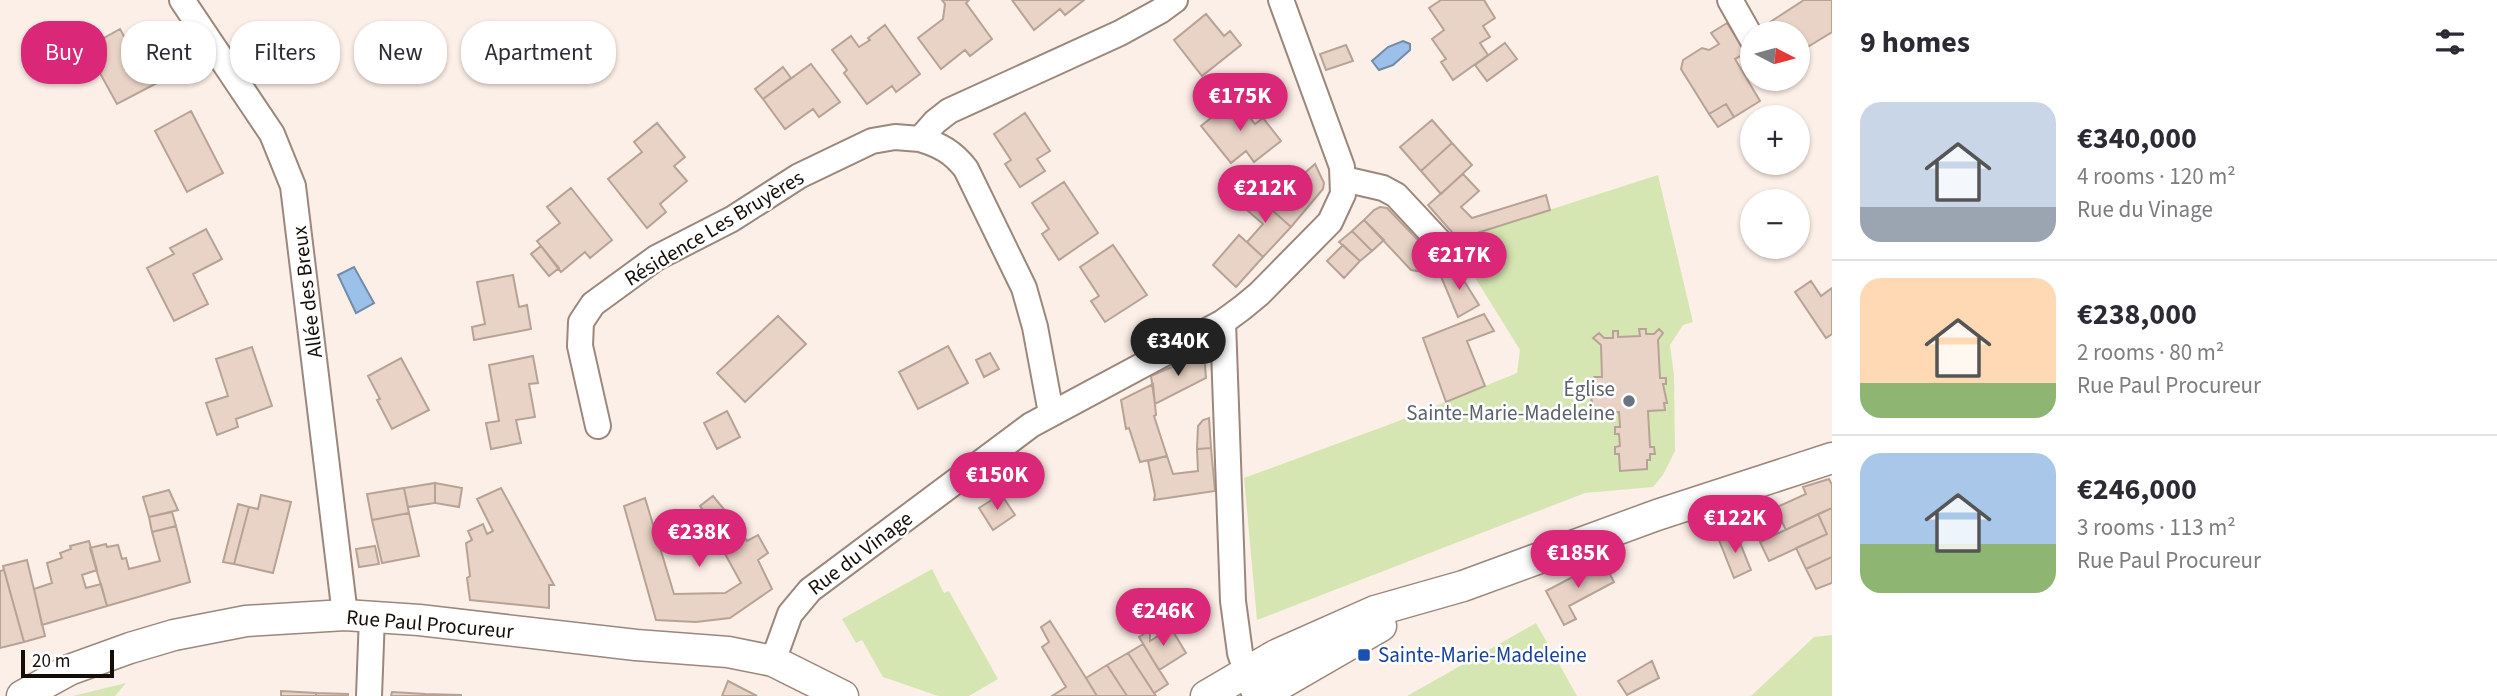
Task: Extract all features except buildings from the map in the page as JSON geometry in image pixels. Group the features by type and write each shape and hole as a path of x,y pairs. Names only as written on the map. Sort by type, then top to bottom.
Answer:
{"street":[{"name":"Allée des Breux","path":"182,0 272,134 293,186 369,696"},
{"path":"920,139 949,111 1120,33 1175,0"},
{"name":"Rue du Vinage","path":"773,661 790,614 810,590 1010,440 1051,413 1223,322 1259,294 1330,222 1343,194 1344,179 1339,154 1281,0"},
{"path":"1730,0 1742,21"},
{"name":"Résidence Les Bruyères","path":"597,426 579,334 586,313 593,304 656,258 732,219 799,176 872,141 895,137 920,139 946,149 957,157 966,169 1016,268 1035,327 1051,413"},
{"path":"1344,179 1383,188 1396,195 1452,255"},
{"path":"1223,322 1233,601 1240,653 1254,688"},
{"path":"1206,696 1254,688 1463,586 1644,519 1832,458"},
{"name":"Rue Paul Procureur","path":"22,696 69,670 174,635 246,621 359,616 728,652 773,661 843,696"}],"green space":[{"path":"1658,175 1693,322 1683,325 1670,345 1674,375 1675,451 1663,475 1653,487 1585,493 1257,620 1244,478 1396,422 1517,373 1520,350 1461,255 1458,239","holes":["1659,329 1663,334 1658,340 1660,378 1666,378 1666,384 1663,384 1667,403 1664,403 1664,410 1648,411 1650,447 1654,447 1655,453 1650,454 1647,469 1620,470 1619,454 1615,454 1615,447 1620,446 1619,434 1615,434 1615,428 1620,427 1619,412 1601,413 1594,420 1589,415 1594,409 1591,398 1594,398 1594,387 1589,387 1589,382 1594,382 1594,377 1602,377 1601,345 1593,338 1598,333 1604,338 1613,338 1613,331 1618,331 1618,337 1640,336 1639,330 1654,334"]},
{"path":"932,569 944,593 949,591 998,679 969,696 938,696 883,677 862,640 856,643 842,619"},
{"path":"1536,623 1577,696 1407,696"},
{"path":"1832,635 1832,696 1751,696 1814,637"},
{"path":"126,683 115,696 73,696 77,695"}],"water":[{"path":"1403,41 1410,44 1410,50 1393,65 1379,70 1372,61 1388,47"},
{"path":"354,267 374,303 356,313 338,275"}],"place":[{"name":"Église Sainte-Marie-Madeleine","path":"1629,401"},
{"name":"Sainte-Marie-Madeleine","path":"1364,655"}]}
